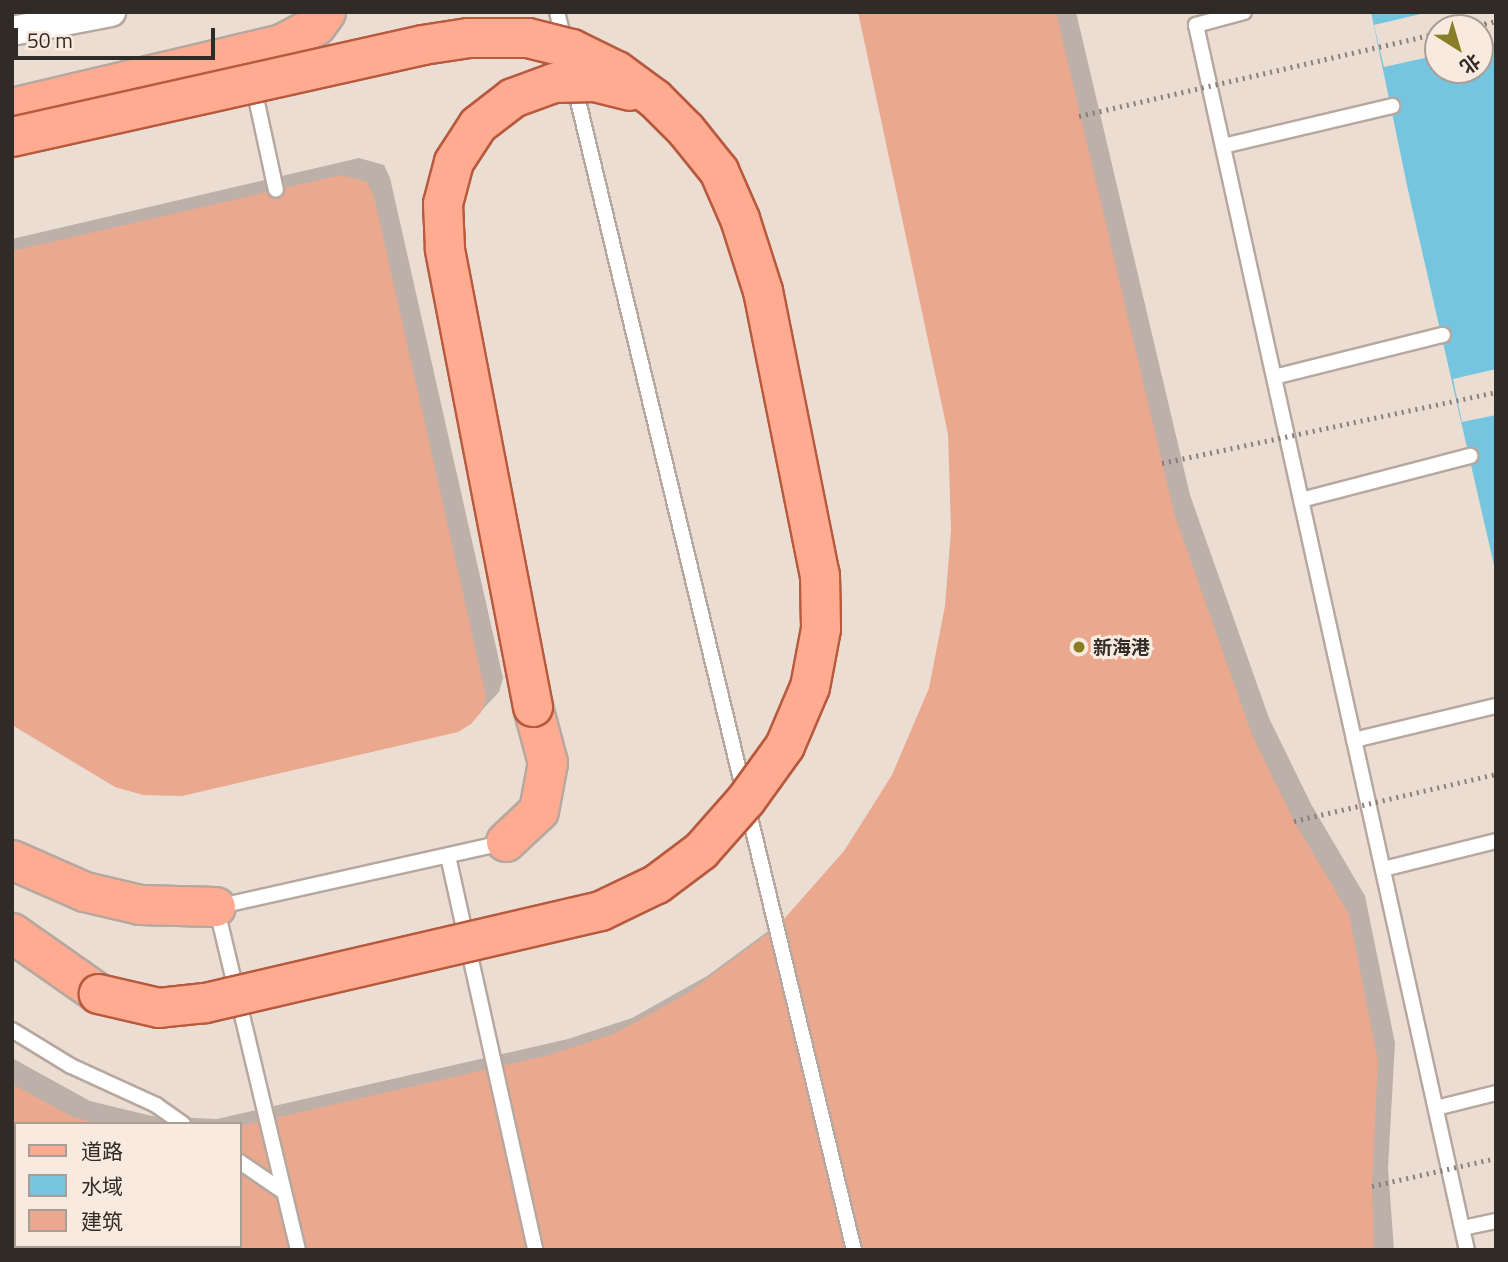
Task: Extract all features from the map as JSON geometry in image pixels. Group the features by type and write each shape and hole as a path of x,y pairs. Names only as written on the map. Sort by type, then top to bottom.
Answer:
{"main road":[{"path":"12,108 282,44 316,26 326,12"},
{"path":"12,136 423,44 468,38 528,38 572,49 617,71 656,99 686,130 719,172 740,219 763,292 820,575 821,629 810,687 785,746 746,800 701,851 657,884 601,911 205,1003 159,1008 99,994 12,952"},
{"path":"506,842 539,811 548,762 533,707 445,248 443,204 454,162 478,125 513,98 554,83 595,82 635,93 686,130"},
{"path":"12,860 85,892 140,905 216,907"},
{"path":"12,933 99,994"}],"street":[{"path":"12,31 111,12"}],"lane":[{"path":"557,12 854,1250"},
{"path":"1244,12 1196,25 1467,1250"},
{"path":"253,83 276,190"},
{"path":"1223,146 1392,106"},
{"path":"1274,377 1443,335"},
{"path":"1301,500 1470,457"},
{"path":"1354,740 1496,706"},
{"path":"1383,869 1496,841"},
{"path":"298,1250 216,907 506,842"},
{"path":"448,856 535,1250"},
{"path":"12,1030 71,1066 156,1105 180,1122"},
{"path":"1436,1108 1496,1093"},
{"path":"242,1163 284,1192"},
{"path":"1463,1228 1496,1221"}],"path":[{"path":"1079,116 1424,36"},
{"path":"1162,463 1496,392"},
{"path":"1294,821 1496,774"},
{"path":"1371,1186 1496,1158"}],"water":[{"path":"1371,12 1496,12 1496,574 1408,190"}],"pier":[{"path":"1429,12 1496,12 1496,42 1494,14 1424,14 1424,58 1384,67 1374,25"},
{"path":"1496,369 1496,415 1462,422 1453,379"}],"building":[{"name":"新海港","path":"858,12 1056,12 1174,513 1252,735 1294,821 1349,914 1378,1061 1372,1186 1374,1250 12,1250 12,1084 73,1117 91,1122 14,1122 14,1248 242,1248 242,1126 549,1055 614,1034 688,993 777,927 844,851 892,775 929,688 945,606 951,530 948,434"},
{"path":"341,175 367,182 374,196 486,696 482,711 471,724 458,732 182,796 143,795 115,787 12,725 12,251"}],"place":[{"name":"新海港","path":"1079,647"}]}
